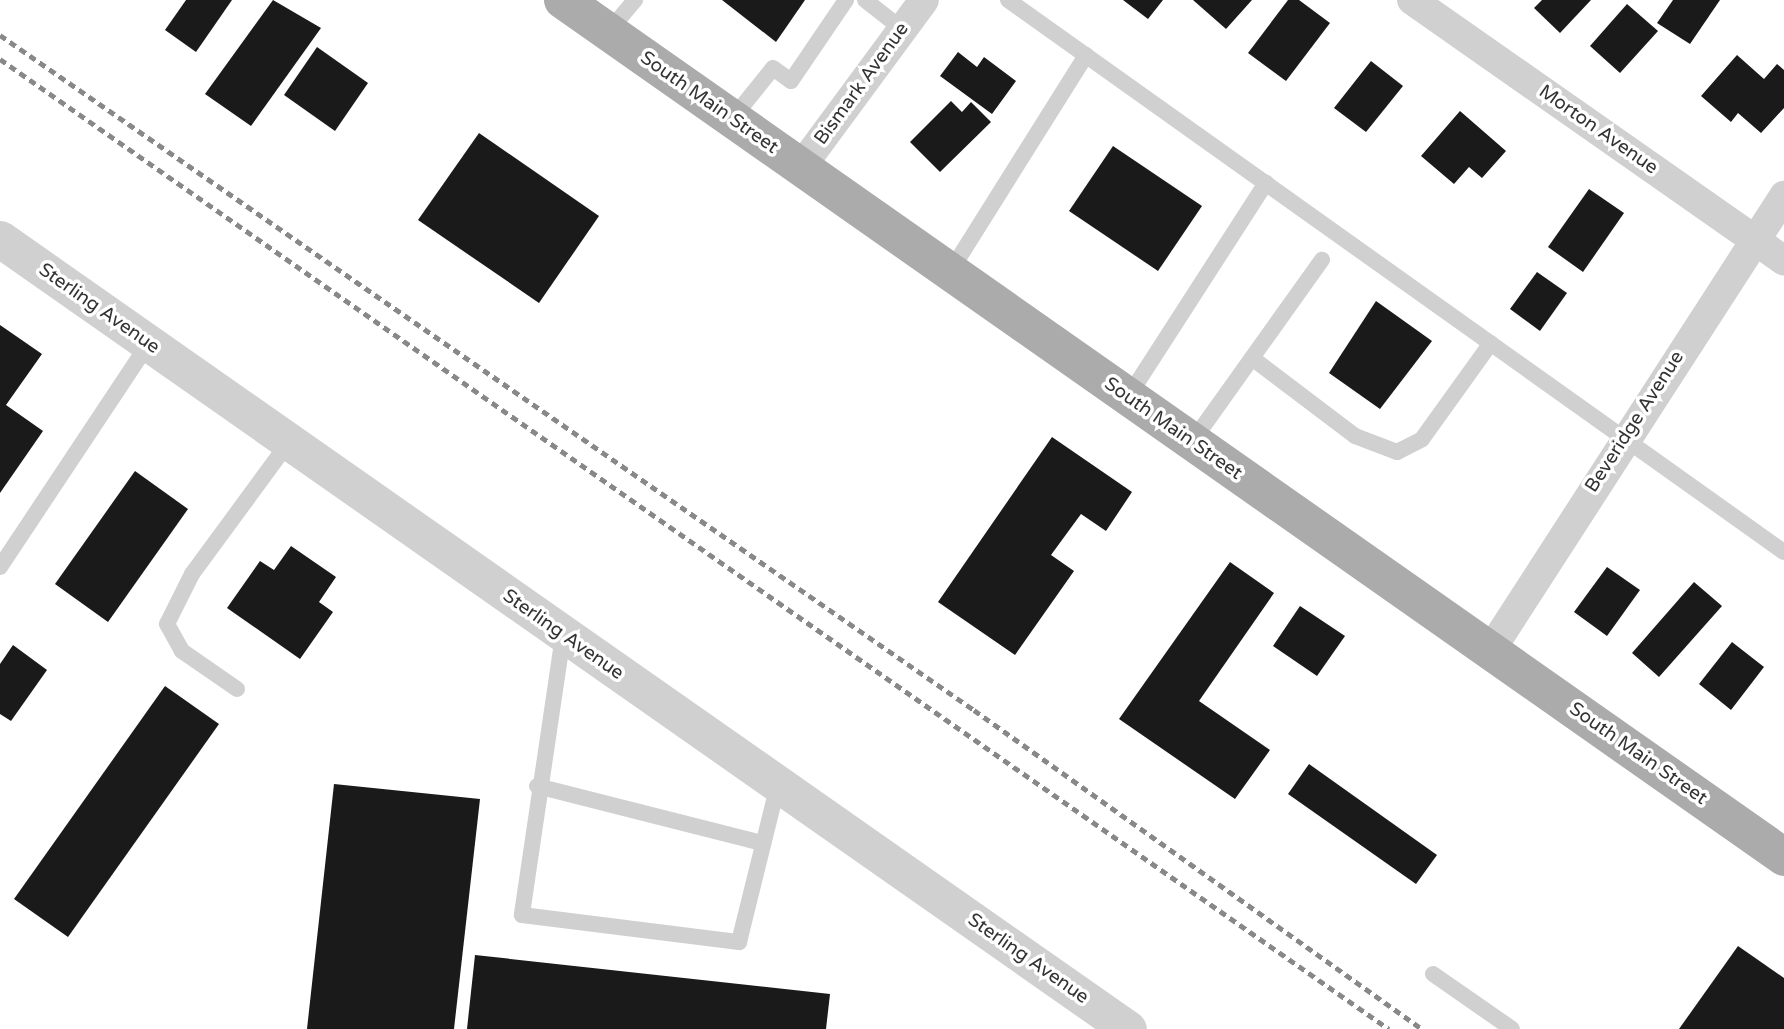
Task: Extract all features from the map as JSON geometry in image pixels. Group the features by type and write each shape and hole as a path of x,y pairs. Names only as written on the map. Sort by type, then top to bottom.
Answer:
{"main road":[{"name":"South Main Street","path":"563,0 1784,857"}],"street":[{"name":"Bismark Avenue","path":"800,167 924,0"},
{"name":"Morton Avenue","path":"1412,0 1784,260"},
{"name":"Beveridge Avenue","path":"1490,651 1753,239 1784,196"},
{"name":"Sterling Avenue","path":"0,239 563,636 1128,1029"}],"lane":[{"path":"608,32 635,0"},
{"path":"732,119 773,68 791,81 846,0"},
{"path":"865,0 902,29"},
{"path":"1008,0 1784,552"},
{"path":"950,272 1086,55"},
{"path":"1128,397 1266,183"},
{"path":"1192,442 1322,260"},
{"path":"1252,358 1355,436 1397,452 1422,439 1491,343"},
{"path":"0,567 148,344"},
{"path":"237,689 182,652 167,624 192,574 289,442"},
{"path":"563,636 537,786 522,915 739,942 778,784"},
{"path":"537,786 762,843"},
{"path":"1433,974 1512,1029"}],"building":[{"path":"186,0 232,0 196,52 165,30"},
{"path":"273,0 321,28 251,126 205,94"},
{"path":"722,0 805,0 776,42"},
{"path":"1123,0 1163,0 1148,19"},
{"path":"1193,0 1252,0 1226,29"},
{"path":"1288,0 1299,0 1330,23 1286,81 1248,53"},
{"path":"1542,0 1591,0 1560,33 1534,8"},
{"path":"1673,0 1720,0 1690,44 1657,23"},
{"path":"1627,4 1658,31 1620,73 1590,46"},
{"path":"317,47 368,83 335,131 284,95"},
{"path":"958,52 977,67 984,57 1016,81 992,114 940,76"},
{"path":"1737,55 1764,79 1777,64 1784,70 1784,108 1761,133 1738,113 1731,122 1701,96"},
{"path":"1371,61 1403,86 1366,132 1334,108"},
{"path":"951,101 962,112 971,102 991,122 940,172 910,142"},
{"path":"1460,111 1506,151 1482,178 1469,167 1454,184 1421,156"},
{"path":"479,133 599,216 539,303 418,220"},
{"path":"1113,146 1202,206 1158,271 1069,211"},
{"path":"1589,189 1624,213 1583,272 1548,247"},
{"path":"1537,272 1567,293 1540,331 1510,309"},
{"path":"1376,301 1432,341 1380,409 1329,373"},
{"path":"0,325 42,354 6,405 43,431 0,493"},
{"path":"1052,437 1132,492 1106,531 1081,514 1051,555 1074,571 1015,655 938,602"},
{"path":"135,471 188,509 108,622 55,584"},
{"path":"291,546 336,577 319,602 333,612 300,659 227,608 260,561 274,570"},
{"path":"1230,562 1274,593 1199,701 1270,750 1235,799 1119,719"},
{"path":"1607,567 1640,590 1607,636 1574,612"},
{"path":"1694,582 1722,606 1659,677 1632,653"},
{"path":"1300,606 1345,636 1317,676 1273,646"},
{"path":"1732,642 1764,667 1731,710 1699,684"},
{"path":"13,645 47,670 11,721 0,714 0,664"},
{"path":"165,686 219,724 68,937 14,899"},
{"path":"1309,764 1437,855 1416,884 1288,794"},
{"path":"334,784 480,799 454,1029 307,1029"},
{"path":"1738,946 1784,978 1784,1029 1679,1029"},
{"path":"475,955 830,994 826,1029 467,1029"}],"railway":[{"path":"0,35 974,710 1422,1029"},
{"path":"0,59 1389,1029"}]}
